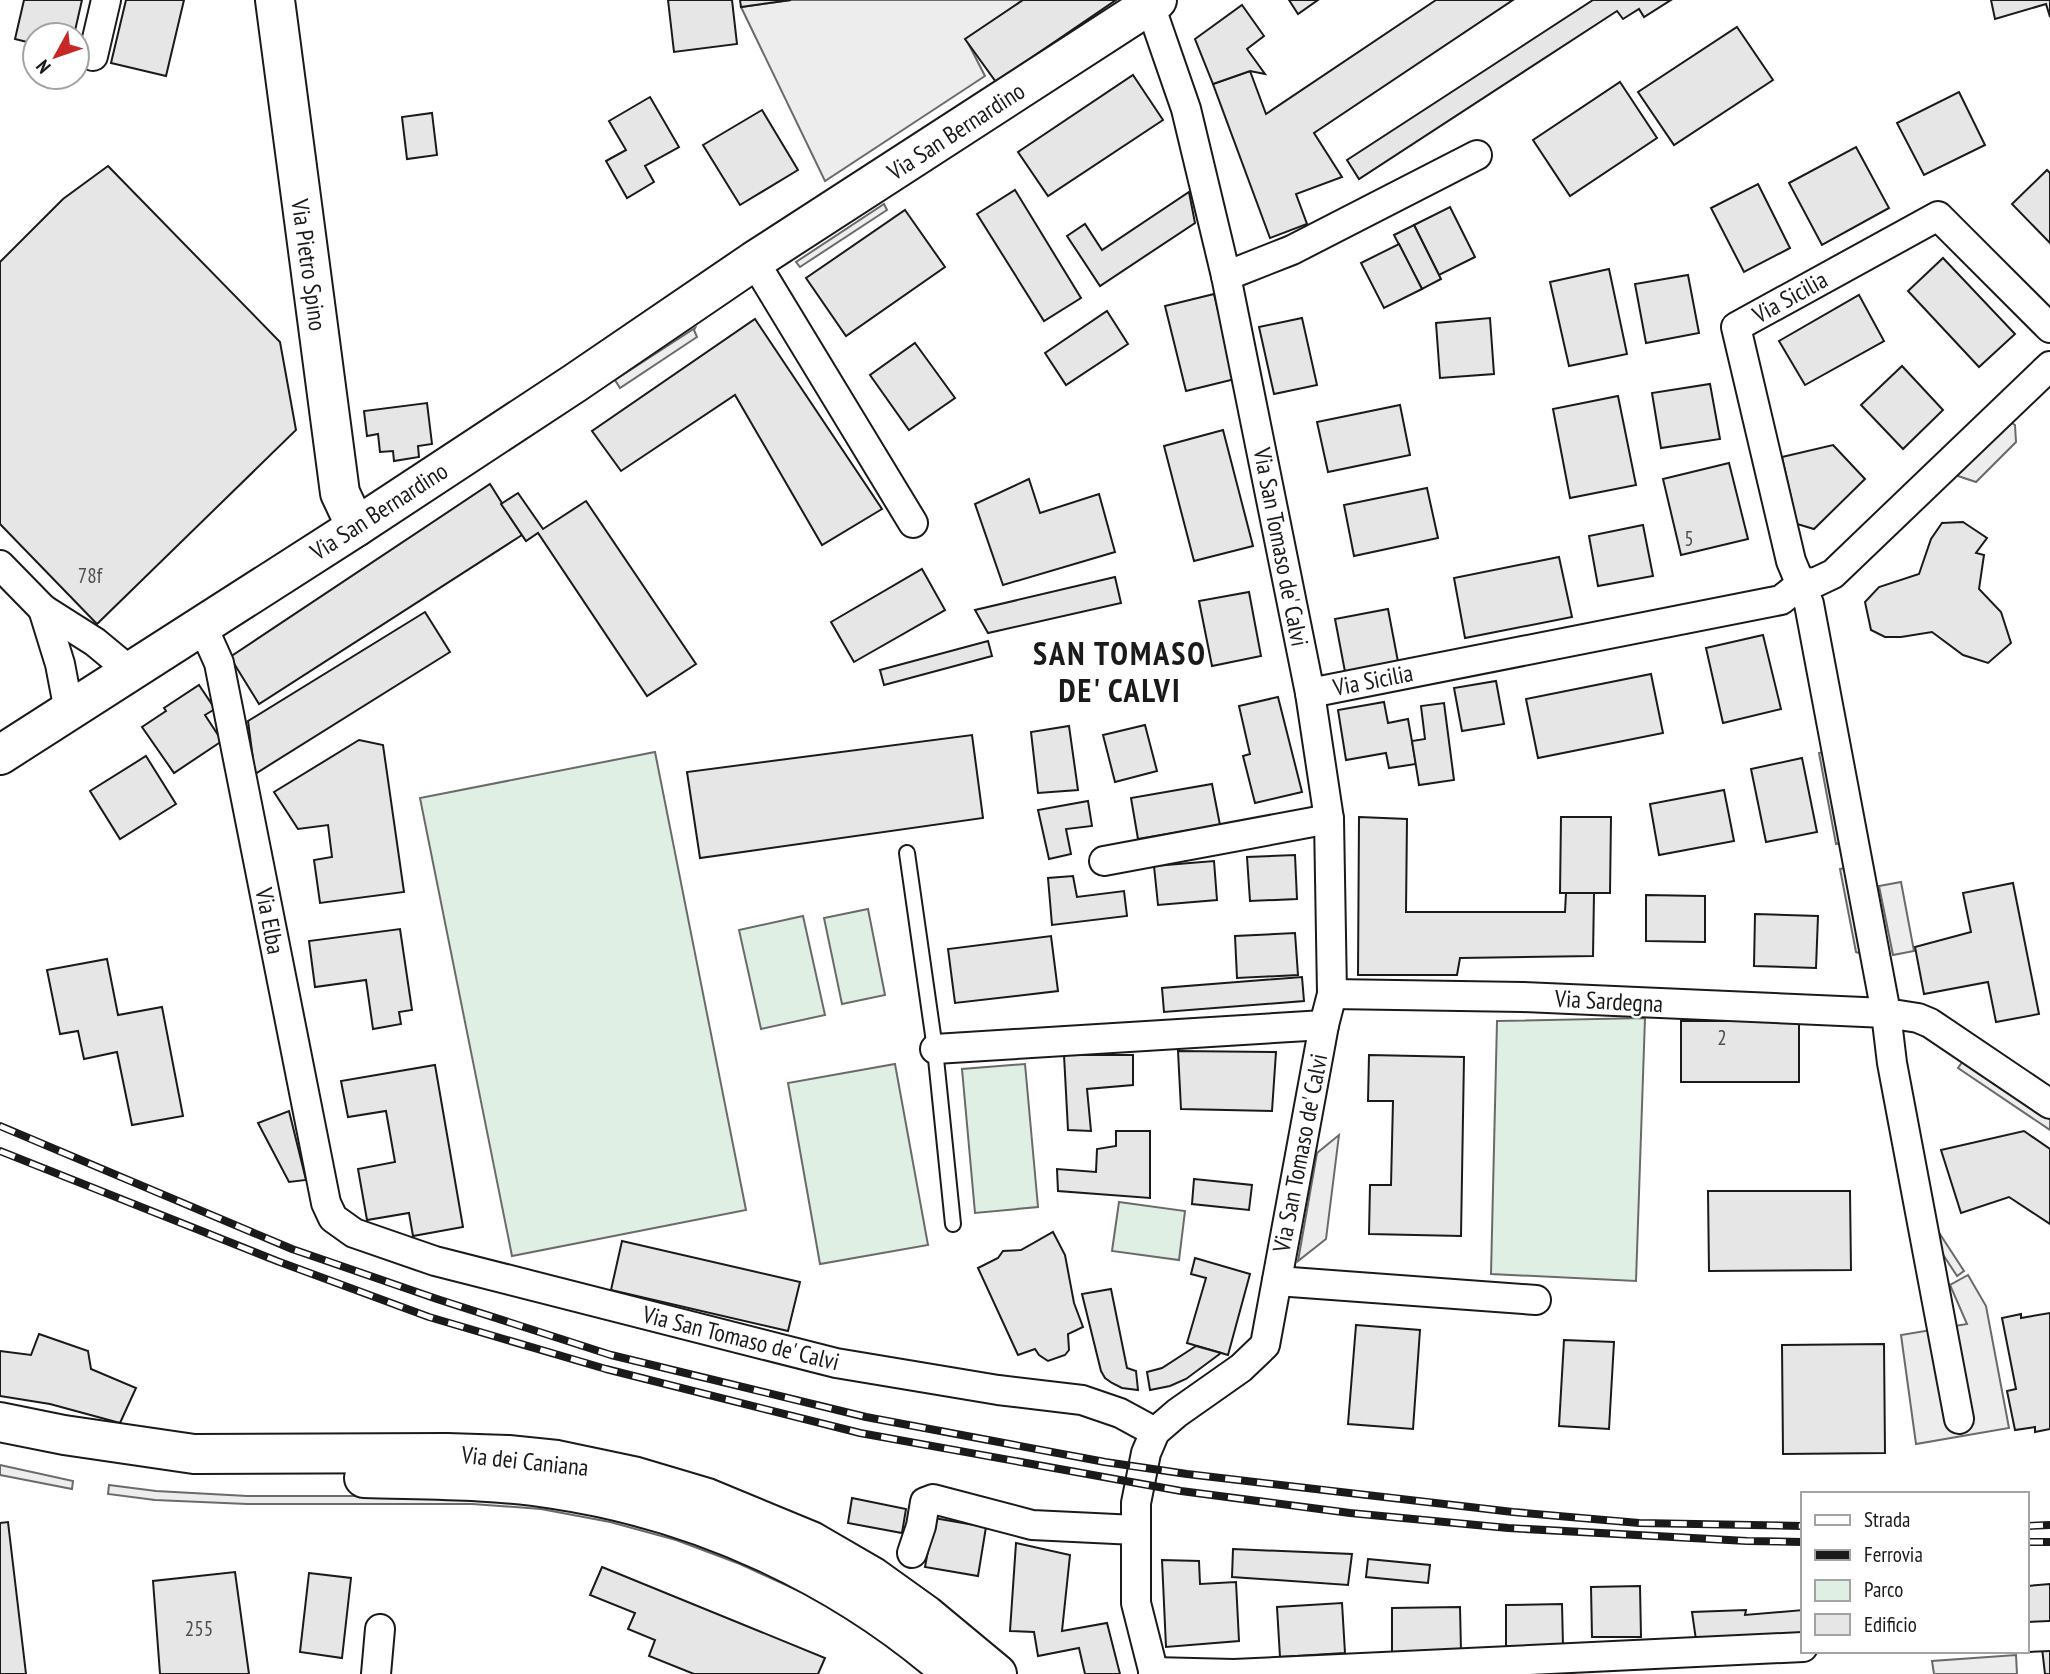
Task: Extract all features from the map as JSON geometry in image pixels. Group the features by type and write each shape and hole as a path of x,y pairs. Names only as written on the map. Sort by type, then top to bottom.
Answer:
{"main road":[{"name":"Via Pietro Spino","path":"275,0 340,493 356,527"},
{"name":"Via San Bernardino","path":"0,755 356,527 586,376 754,261 1154,2"},
{"name":"Via dei Caniana","path":"0,1422 64,1435 194,1454 447,1452 508,1455 557,1460 633,1476 707,1498 811,1541 873,1577 915,1607 997,1674"},
{"name":"Via dei Caniana","path":"0,1445 94,1463 165,1472 500,1483 551,1488 606,1498 662,1512 712,1529 775,1557 833,1587 878,1615 953,1674"}],"street":[{"path":"93,56 106,0"},
{"name":"Via San Tomaso de' Calvi","path":"333,1218 354,1233 435,1262 836,1363 999,1390 1082,1400 1120,1413 1155,1432 1177,1413 1241,1368 1265,1345 1332,994 1329,819 1310,693 1226,276 1186,109 1154,2"},
{"path":"1226,276 1292,250 1477,155"},
{"name":"Via Sicilia","path":"1802,583 1791,561 1736,327 1938,216 2050,328"},
{"path":"754,261 913,523"},
{"name":"Via Sicilia","path":"1310,693 1781,600 1802,583 1816,582 1833,574 2050,366"},
{"path":"0,565 43,609 95,642 131,671"},
{"path":"1802,583 1809,604 1886,1013 1892,1063 1959,1419"},
{"path":"43,609 60,664 68,711"},
{"name":"Via Elba","path":"202,625 219,663 326,1203 333,1218"},
{"path":"1104,861 1329,819"},
{"name":"Via Sardegna","path":"1332,994 1523,997 1886,1013 1918,1018 1930,1023 2050,1104"},
{"name":"Via San Tomaso de' Calvi","path":"935,1049 1324,1025"},
{"name":"Via San Tomaso de' Calvi","path":"1277,1281 1536,1300"},
{"path":"1155,1432 1146,1453 1136,1503 1136,1602 1153,1673 1234,1674 1801,1647"},
{"path":"912,1553 925,1502 933,1499 1032,1525 1136,1530"},
{"path":"376,1674 380,1629"},
{"path":"2029,1637 2050,1636"}],"lane":[{"path":"907,853 935,1049 953,1224"}],"green space":[{"path":"655,752 746,1210 512,1256 420,798"},
{"path":"868,909 885,995 842,1004 824,918"},
{"path":"803,916 825,1015 761,1029 739,930"},
{"path":"1645,1018 1636,1281 1491,1274 1497,1021"},
{"path":"895,1064 928,1245 820,1264 788,1083"},
{"path":"1025,1064 1038,1207 975,1213 962,1069"},
{"path":"1119,1202 1185,1211 1179,1260 1112,1251"}],"shaded area":[{"path":"791,0 1023,0 966,39 985,76 825,181 741,7"},
{"path":"884,204 887,210 800,267 796,262"},
{"path":"695,328 697,337 620,388 615,380"},
{"path":"2005,419 2015,425 2016,442 1976,482 1955,475"},
{"path":"1828,751 1845,842 1836,844 1819,753"},
{"path":"1850,867 1866,956 1856,952 1840,869"},
{"path":"1901,882 1914,951 1893,955 1879,886"},
{"path":"1963,1061 2050,1119 2050,1130 1958,1068"},
{"path":"1339,1135 1326,1239 1298,1261 1317,1153"},
{"path":"1921,1141 1938,1231 1964,1271 1957,1276 1929,1233 1912,1142"},
{"path":"1968,1275 1986,1306 2009,1428 1916,1444 1901,1335 1967,1324 1950,1285"},
{"path":"0,1465 73,1481 72,1489 0,1475"},
{"path":"109,1485 156,1491 247,1496 496,1496 612,1513 807,1585 803,1593 740,1564 676,1540 610,1522 541,1509 472,1504 247,1504 155,1500 108,1494"},
{"path":"2016,1655 2017,1674 1934,1674 1932,1661"}],"building":[{"path":"24,0 82,0 77,21 21,21 21,40 15,39"},
{"path":"126,0 184,0 166,76 111,63"},
{"path":"668,0 732,0 737,44 674,52"},
{"path":"740,0 791,0 741,7"},
{"path":"1023,0 1116,0 996,82 965,39"},
{"path":"1289,0 1318,0 1298,14"},
{"path":"1436,0 1513,0 1314,133 1342,177 1296,194 1307,224 1270,238 1213,84 1250,71 1266,114"},
{"path":"1593,0 1671,0 1644,17 1639,9 1623,19 1617,11 1359,179 1347,160"},
{"path":"1991,0 2050,0 2050,17 2046,4 1995,19"},
{"path":"1242,5 1264,36 1247,49 1265,74 1250,71 1213,84 1195,39"},
{"path":"1737,27 1773,80 1674,145 1638,92"},
{"path":"1133,75 1163,120 1048,196 1018,152"},
{"path":"1620,82 1657,138 1570,196 1533,140"},
{"path":"1959,92 1985,145 1924,175 1897,123"},
{"path":"650,97 679,147 645,166 654,182 627,198 606,161 626,150 609,121"},
{"path":"762,110 798,170 740,205 703,145"},
{"path":"432,113 437,155 407,159 402,117"},
{"path":"1856,147 1889,208 1822,245 1789,183"},
{"path":"108,166 280,342 296,430 97,624 0,524 0,262 63,199"},
{"path":"2047,170 2050,173 2050,243 2012,204"},
{"path":"1758,184 1790,248 1744,272 1711,208"},
{"path":"1015,190 1081,298 1044,321 977,214"},
{"path":"1189,192 1195,223 1100,286 1067,236 1085,224 1102,250"},
{"path":"1450,207 1475,257 1439,275 1414,225"},
{"path":"905,210 945,267 846,336 806,278"},
{"path":"1414,225 1441,279 1422,289 1394,235"},
{"path":"1399,244 1422,289 1384,308 1361,263"},
{"path":"1943,258 2015,334 1979,367 1908,291"},
{"path":"1609,269 1627,354 1569,366 1550,282"},
{"path":"1688,275 1699,333 1646,343 1635,284"},
{"path":"1214,294 1235,379 1186,391 1165,306"},
{"path":"1859,295 1884,341 1805,385 1779,341"},
{"path":"1107,311 1128,344 1066,385 1045,353"},
{"path":"1302,318 1317,385 1274,394 1259,327"},
{"path":"1490,318 1494,374 1440,378 1436,323"},
{"path":"755,319 882,509 822,545 735,395 621,471 592,431"},
{"path":"915,343 955,398 909,430 870,375"},
{"path":"1902,366 1943,410 1903,449 1861,405"},
{"path":"1710,384 1720,439 1661,448 1652,393"},
{"path":"1618,396 1636,485 1570,498 1553,409"},
{"path":"427,403 432,444 418,446 419,457 394,461 393,451 380,452 378,434 367,436 364,411"},
{"path":"1400,405 1410,455 1328,472 1317,422"},
{"path":"1223,430 1253,546 1194,561 1164,446"},
{"path":"1833,445 1865,479 1814,529 1797,524 1782,457"},
{"path":"1729,463 1748,539 1681,555 1663,479"},
{"path":"1029,479 1040,513 1099,494 1115,552 1003,585 975,504"},
{"path":"490,484 522,535 259,704 230,657"},
{"path":"1427,488 1438,538 1354,556 1344,505"},
{"path":"518,493 543,529 586,501 696,664 647,696 538,533 526,541 501,504"},
{"path":"1963,522 1987,538 1976,553 1984,555 1979,589 2001,612 2011,643 1988,663 1963,655 1932,632 1885,637 1871,630 1865,602 1879,587 1919,574 1931,539 1942,523"},
{"path":"1643,525 1653,576 1598,586 1589,536"},
{"path":"1559,557 1572,617 1465,638 1454,578"},
{"path":"922,569 945,610 854,662 831,622"},
{"path":"1115,577 1121,603 988,633 975,610"},
{"path":"1249,592 1261,656 1212,666 1199,601"},
{"path":"1388,609 1399,667 1346,677 1335,619"},
{"path":"425,612 450,652 255,774 248,721"},
{"path":"1763,635 1781,709 1723,723 1706,648"},
{"path":"988,641 992,656 884,685 880,670"},
{"path":"1651,674 1663,733 1538,758 1526,699"},
{"path":"1496,681 1504,724 1462,731 1454,688"},
{"path":"199,685 215,709 205,715 222,741 174,773 142,727 166,711 164,708"},
{"path":"1278,697 1302,792 1255,803 1243,756 1250,754 1239,706"},
{"path":"1384,702 1388,723 1408,719 1416,764 1389,768 1386,753 1346,760 1338,710"},
{"path":"1444,703 1454,780 1419,785 1412,741 1425,739 1421,706"},
{"path":"1145,725 1157,771 1115,782 1103,735"},
{"path":"1069,726 1078,790 1038,793 1031,732"},
{"path":"972,735 983,818 700,858 687,772"},
{"path":"359,740 383,745 404,892 320,903 314,860 332,857 328,825 298,829 274,792"},
{"path":"146,756 176,804 120,839 90,791"},
{"path":"1802,758 1817,832 1766,842 1751,769"},
{"path":"1212,784 1220,825 1138,839 1131,798"},
{"path":"1724,790 1734,841 1659,855 1650,804"},
{"path":"1088,801 1092,826 1066,829 1071,854 1049,859 1038,810"},
{"path":"1359,817 1407,819 1406,912 1565,912 1566,893 1594,893 1593,956 1460,958 1457,975 1358,975"},
{"path":"1561,817 1611,817 1610,893 1560,893"},
{"path":"1295,855 1297,899 1250,901 1247,857"},
{"path":"1214,861 1217,900 1158,905 1154,866"},
{"path":"1073,876 1077,897 1124,891 1127,916 1052,925 1048,878"},
{"path":"2013,883 2039,1014 1996,1022 1988,982 1924,994 1915,947 1971,932 1963,893"},
{"path":"1646,895 1705,896 1705,942 1646,941"},
{"path":"1755,914 1818,916 1816,968 1754,966"},
{"path":"400,929 412,1010 399,1012 401,1024 373,1029 366,980 315,987 309,941"},
{"path":"1295,933 1298,975 1237,978 1235,936"},
{"path":"1051,936 1058,991 955,1003 948,949"},
{"path":"107,959 118,1015 162,1007 183,1116 132,1125 117,1052 84,1059 78,1031 60,1034 47,970"},
{"path":"1302,977 1304,1001 1164,1012 1162,988"},
{"path":"1681,1021 1799,1021 1799,1082 1681,1082"},
{"path":"1178,1051 1276,1052 1272,1111 1181,1109"},
{"path":"1064,1055 1133,1055 1133,1085 1087,1089 1091,1131 1068,1130"},
{"path":"1369,1055 1464,1057 1461,1236 1369,1234 1370,1185 1391,1185 1393,1101 1368,1101"},
{"path":"435,1065 463,1227 413,1236 409,1213 367,1220 358,1169 395,1162 386,1111 348,1117 341,1081"},
{"path":"289,1111 306,1180 289,1182 258,1123"},
{"path":"1116,1131 1150,1131 1150,1198 1058,1191 1057,1169 1096,1172 1097,1149 1116,1146"},
{"path":"2024,1131 2050,1149 2050,1224 2009,1197 1961,1213 1941,1150"},
{"path":"1194,1179 1252,1185 1249,1210 1192,1204"},
{"path":"1708,1191 1850,1191 1851,1270 1709,1271"},
{"path":"1053,1232 1065,1255 1074,1303 1083,1327 1068,1334 1069,1350 1065,1355 1048,1361 1035,1349 1018,1355 978,1268 998,1258 1003,1251 1021,1250"},
{"path":"622,1241 800,1282 788,1331 611,1290"},
{"path":"1195,1258 1250,1274 1228,1355 1187,1343 1206,1278 1191,1274"},
{"path":"1111,1289 1127,1368 1136,1371 1138,1390 1122,1388 1112,1383 1101,1371 1082,1294"},
{"path":"2050,1313 2050,1429 2035,1432 2035,1427 2015,1430 2007,1391 2016,1389 2002,1318"},
{"path":"1356,1325 1420,1330 1413,1429 1348,1424"},
{"path":"39,1334 88,1351 91,1369 136,1388 120,1423 50,1404 0,1396 0,1351 31,1355"},
{"path":"1564,1340 1614,1342 1609,1429 1559,1426"},
{"path":"1884,1344 1885,1453 1783,1454 1782,1345"},
{"path":"1196,1346 1221,1353 1186,1379 1150,1390 1147,1372 1162,1368"},
{"path":"852,1498 906,1509 902,1533 848,1523"},
{"path":"934,1518 986,1527 978,1576 925,1567"},
{"path":"8,1522 26,1674 0,1674 0,1523"},
{"path":"1016,1543 1070,1555 1062,1631 1107,1623 1120,1674 1085,1674 1079,1648 1038,1656 1034,1632 1010,1631"},
{"path":"1233,1549 1352,1554 1348,1585 1232,1577"},
{"path":"1368,1559 1430,1565 1428,1583 1366,1577"},
{"path":"1162,1560 1199,1561 1200,1584 1236,1582 1239,1641 1166,1647"},
{"path":"602,1567 825,1658 818,1674 694,1674 649,1656 655,1640 628,1629 635,1613 590,1595"},
{"path":"235,1572 249,1674 160,1674 153,1581"},
{"path":"309,1573 351,1578 342,1658 300,1652"},
{"path":"2050,1584 2050,1625 2029,1626 2029,1586"},
{"path":"1640,1586 1641,1637 1592,1637 1591,1587"},
{"path":"1342,1603 1345,1653 1280,1657 1277,1607"},
{"path":"1562,1604 1563,1646 1506,1646 1506,1605"},
{"path":"1460,1607 1461,1651 1392,1652 1392,1608"},
{"path":"1746,1610 1745,1615 1801,1610 1801,1636 1696,1640 1692,1612"},
{"path":"2042,1648 2050,1648 2050,1674 2045,1674"}],"railway":[{"path":"0,1126 292,1249 437,1299 611,1355 866,1417 1105,1462 1513,1512 1639,1523 1801,1526"},
{"path":"0,1151 277,1261 429,1317 606,1369 860,1433 1181,1491 1350,1513 1508,1528 1801,1542"},
{"path":"2029,1526 2050,1525"},
{"path":"2029,1542 2050,1542"}],"district":[{"name":"SAN TOMASO DE' CALVI","path":"1120,672"}]}
